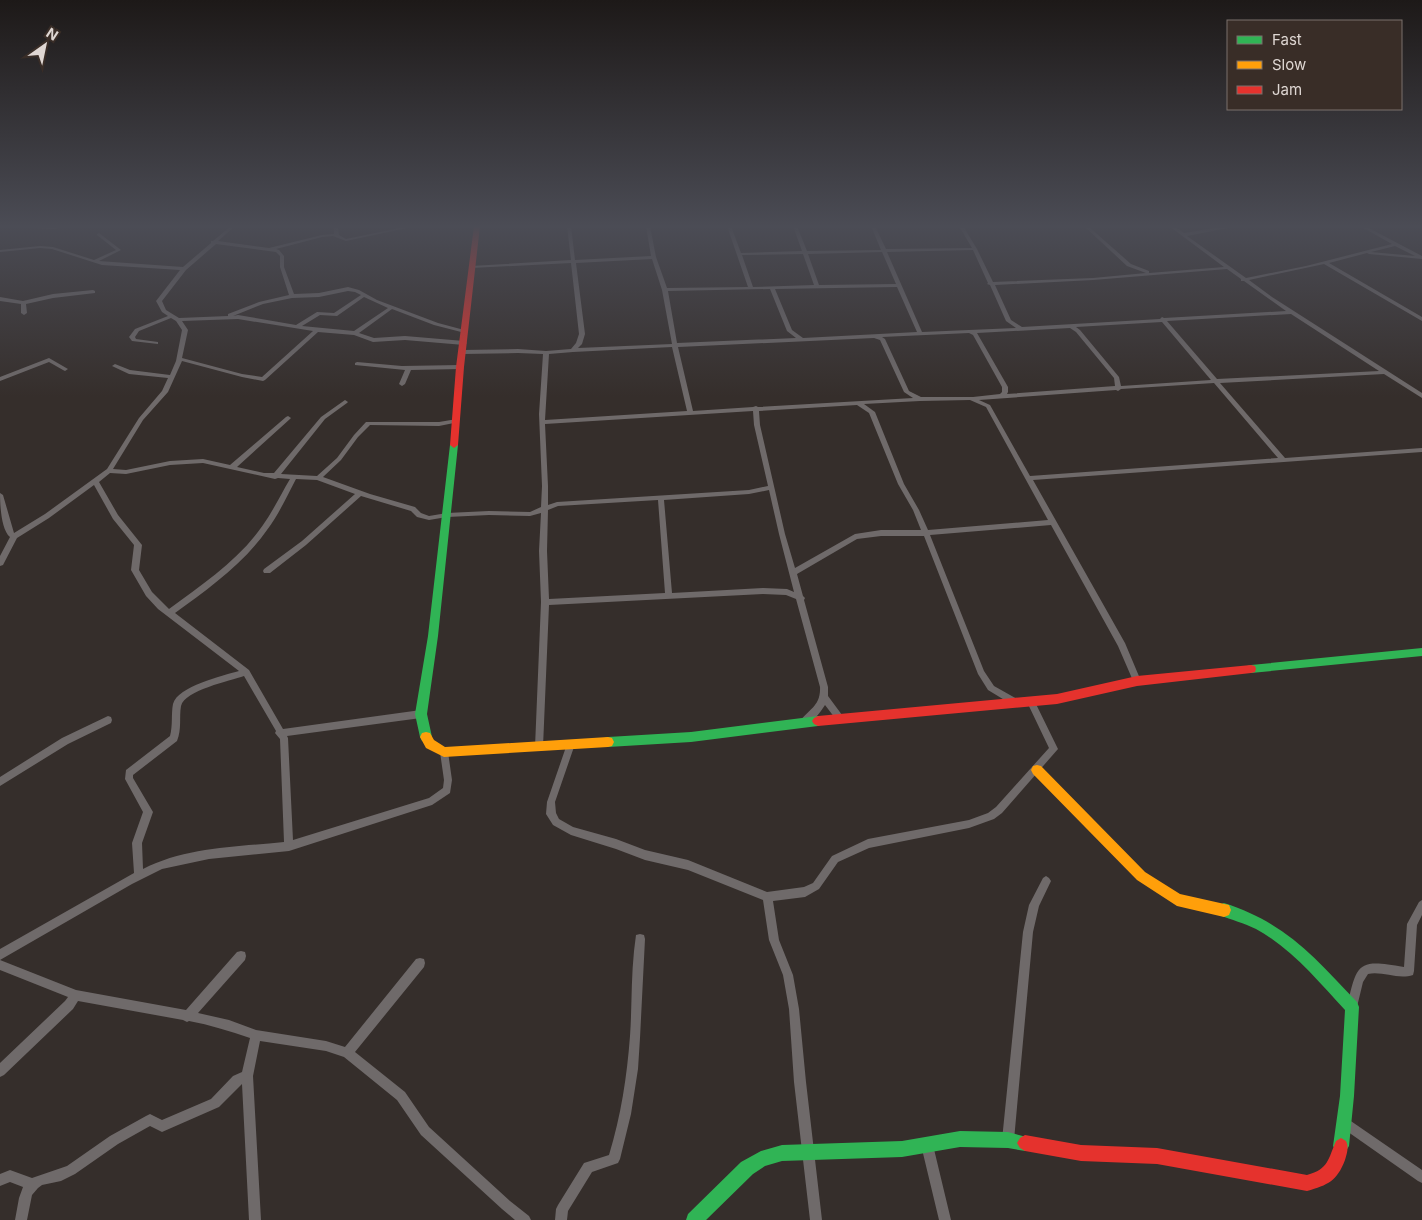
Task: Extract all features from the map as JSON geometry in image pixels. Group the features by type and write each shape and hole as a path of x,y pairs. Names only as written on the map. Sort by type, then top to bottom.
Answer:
{"street":[{"path":"0,563 14,536 110,471 141,419 158,401 180,359 185,330 175,318 164,311 159,301 173,283"},
{"path":"287,283 292,296"},
{"path":"470,283 447,515 433,636 421,714 426,737 430,744 444,752 691,737 841,719 1031,702 1137,681 1422,652"},
{"path":"573,350 580,344 582,334 575,283"},
{"path":"663,283 690,413"},
{"path":"750,283 751,287"},
{"path":"1007,283 990,284 1009,320 1021,328"},
{"path":"1247,283 1422,396"},
{"path":"1360,283 1422,319"},
{"path":"665,290 899,285 920,333"},
{"path":"772,287 790,330 802,339"},
{"path":"226,316 292,296 319,295 348,289 391,308 436,324 465,331"},
{"path":"0,299 23,303 60,295 93,292"},
{"path":"296,327 319,313 335,315 364,295"},
{"path":"23,303 24,313"},
{"path":"355,333 391,308"},
{"path":"156,343 134,340 132,337 137,330 175,318 226,316 317,330 355,333 379,340 405,338 463,348 546,353 573,350 1071,326 1291,312"},
{"path":"1162,319 1283,460"},
{"path":"1002,329 1009,320"},
{"path":"1071,326 1078,331 1117,378 1118,389"},
{"path":"180,359 263,379 317,330"},
{"path":"968,330 975,334 1005,387 1005,392 1002,396"},
{"path":"875,336 882,339 907,392 920,399"},
{"path":"539,747 545,602 542,414 546,353"},
{"path":"0,379 49,360 65,369"},
{"path":"357,364 409,368 460,366"},
{"path":"115,366 129,372 172,377"},
{"path":"402,384 409,368"},
{"path":"543,422 900,400 994,397 1197,382 1384,372"},
{"path":"900,400 907,392"},
{"path":"988,406 994,397"},
{"path":"971,398 988,406 1122,644 1137,681"},
{"path":"872,412 886,401"},
{"path":"275,477 323,418 345,402"},
{"path":"857,403 872,412 901,484 916,510 926,533 981,672 991,688 1016,703"},
{"path":"756,408 757,425 793,573 824,687 825,698 841,719"},
{"path":"232,468 288,418"},
{"path":"318,478 339,459 368,422 414,424 457,421"},
{"path":"1029,478 1422,450"},
{"path":"110,471 126,472 195,460 275,477 318,478 360,493 403,505 429,518 489,513 530,514 557,504 749,492 772,486"},
{"path":"170,613 215,578 265,528 294,477"},
{"path":"96,482 115,517 138,545 135,562 137,575 149,594 170,613 246,672 279,733 284,738 289,846"},
{"path":"267,571 304,543 360,493"},
{"path":"0,495 10,534 14,536"},
{"path":"661,498 669,595"},
{"path":"793,573 855,537 881,533 926,533 1052,522"},
{"path":"0,552 10,545"},
{"path":"545,602 777,591 787,592 801,598"},
{"path":"139,875 137,843 148,812 130,779 129,773 174,738 177,731 178,703 185,693 246,672"},
{"path":"803,723 817,711 825,698"},
{"path":"572,744 551,802 551,814 563,827 645,855 688,865 767,897 811,890 835,859 868,844 969,824 991,816 1037,770 1054,749 1031,702"},
{"path":"279,733 421,714"},
{"path":"0,782 65,740 108,720"},
{"path":"0,955 139,875 167,864 209,854 289,846 432,800 446,790 448,780 444,752"},
{"path":"1037,770 1141,876 1176,900 1243,916 1272,930 1299,953 1352,1007"},
{"path":"1008,1140 1028,932 1034,905 1046,881"},
{"path":"767,897 774,940 788,976 794,1009 816,1220"},
{"path":"694,1220 747,1168 761,1159 782,1153 902,1149 960,1140 1008,1140 1081,1153 1157,1156 1307,1183 1322,1180 1332,1171 1339,1151 1345,1123 1352,1007 1358,978 1364,970 1370,967 1404,972 1409,971 1412,924 1422,905"},
{"path":"561,1220 562,1209 588,1167 614,1159 620,1140 630,1088 635,1039 637,966 640,939"},
{"path":"187,1017 241,956"},
{"path":"347,1053 420,963"},
{"path":"0,965 76,995 229,1025 256,1035 326,1046 347,1053 401,1096 424,1131 525,1220"},
{"path":"0,1071 69,1005 76,995"},
{"path":"255,1220 247,1076 256,1035"},
{"path":"21,1220 28,1188 32,1184 67,1172 111,1142 150,1120 162,1126 215,1102 237,1080 247,1076"},
{"path":"1345,1123 1422,1177"},
{"path":"927,1145 945,1220"},
{"path":"0,1180 10,1176 32,1184"}],"traffic: fast":[{"path":"426,737 421,714 433,636 454,445"},
{"path":"1251,669 1422,652"},
{"path":"608,742 691,737 818,721"},
{"path":"1224,910 1244,916 1279,936 1309,963 1352,1007 1347,1096 1341,1146"},
{"path":"694,1220 747,1168 761,1159 782,1153 902,1149 960,1139 1008,1140 1025,1143"}],"traffic: slow":[{"path":"426,737 430,744 444,752 608,742"},
{"path":"1037,770 1141,876 1177,900 1224,910"}],"traffic: jam":[{"path":"454,445 460,367 470,283"},
{"path":"818,721 1057,699 1137,681 1251,669"},
{"path":"1025,1143 1081,1153 1157,1156 1307,1183 1322,1178 1331,1171 1341,1146"}]}
